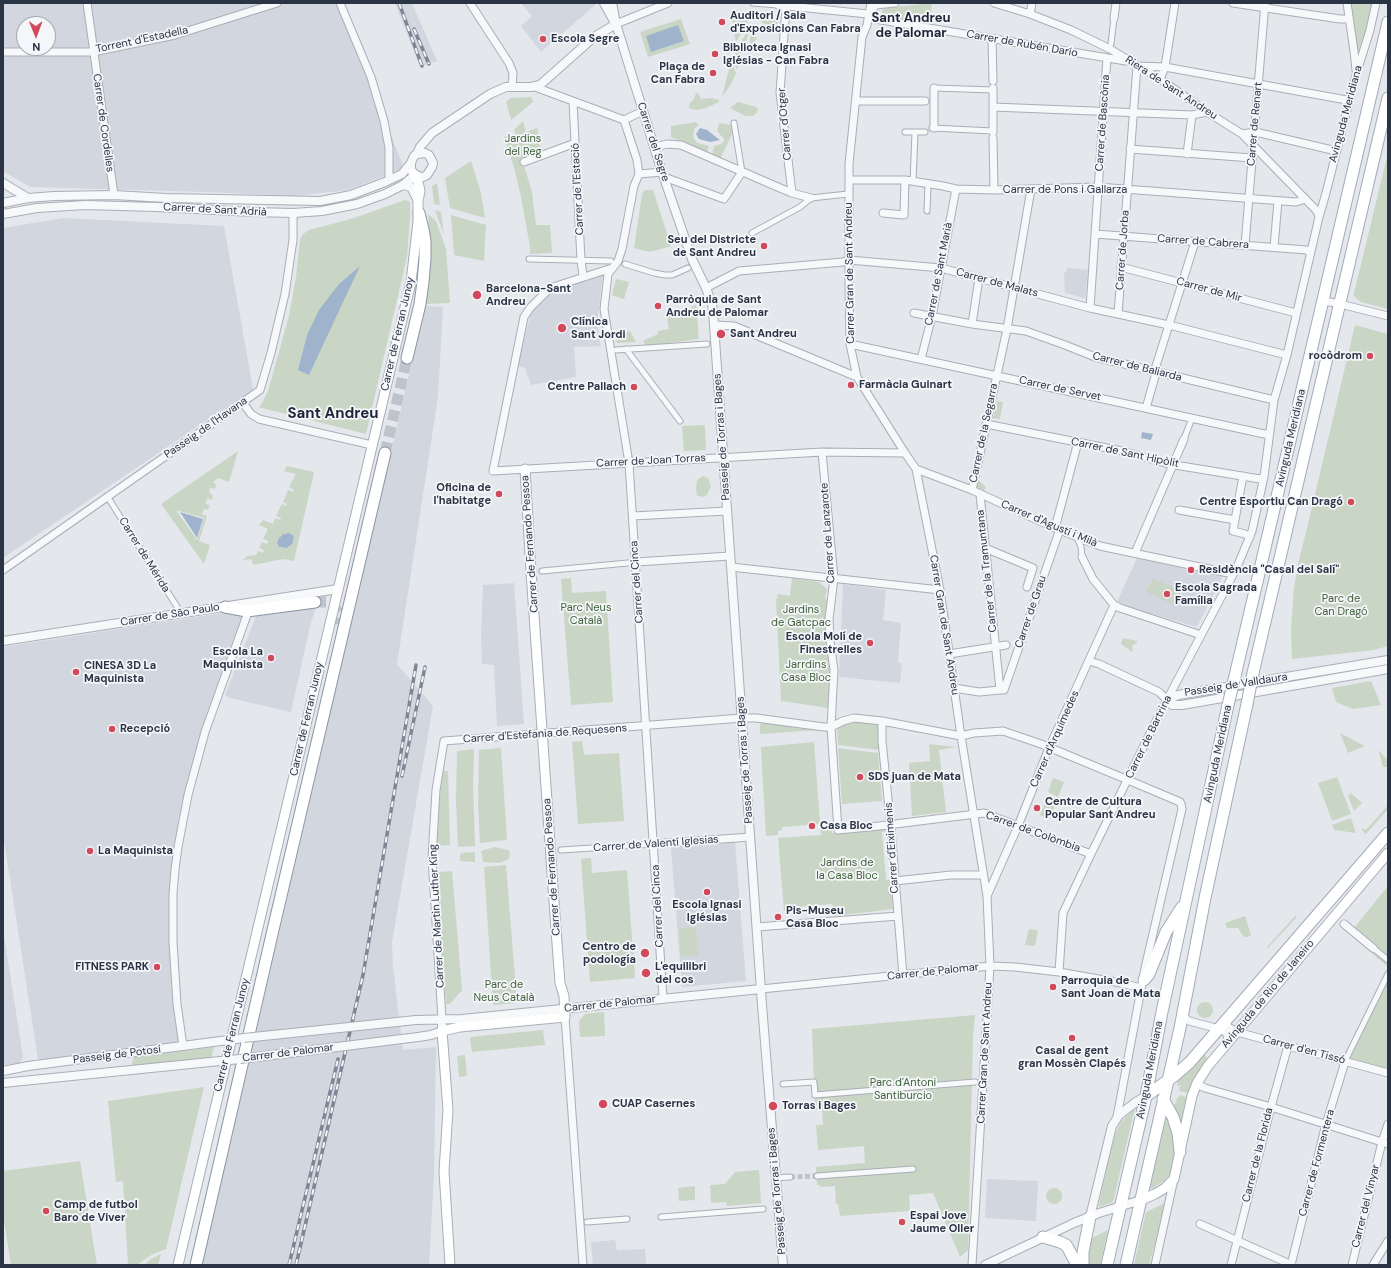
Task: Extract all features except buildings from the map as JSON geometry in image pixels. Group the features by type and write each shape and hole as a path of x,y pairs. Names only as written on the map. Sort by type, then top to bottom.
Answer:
{"main road":[{"name":"Avinguda Meridiana","path":"1107,1265 1146,1096 1161,1017 1228,705 1388,22"},
{"name":"Avinguda Meridiana","path":"1126,1265 1182,1012 1228,786 1253,673 1388,98"},
{"name":"Carrer de Ferran Junoy","path":"178,1265 410,282 419,213 418,201 420,190 417,176"},
{"path":"407,358 420,304 425,259 425,241 419,213"},
{"path":"196,1265 386,453"},
{"name":"Carrer de Fernando Pessoa","path":"525,469 560,983 564,996 565,1013"},
{"path":"225,607 315,602"},
{"path":"340,624 342,636"},
{"name":"Avinguda de Rio de Janeiro","path":"1146,1096 1190,1062 1388,833"},
{"name":"Avinguda de Rio de Janeiro","path":"1174,1179 1192,1096 1197,1083 1208,1066 1388,853"},
{"path":"1142,984 1151,969 1166,932 1186,900"},
{"name":"Carrer de Palomar","path":"442,1032 460,1027 565,1013"},
{"path":"442,1032 448,1110 444,1171 450,1265"},
{"path":"1163,1099 1173,1116 1178,1133 1180,1152"},
{"path":"1141,1200 1165,1188 1174,1179"},
{"path":"1083,1265 1083,1252 1090,1217"},
{"path":"1043,1237 1066,1245 1077,1265"}],"street":[{"name":"Carrer de Cordelles","path":"87,3 114,195"},
{"name":"Torrent d'Estadella","path":"3,52 93,52 175,35 277,3"},
{"path":"340,3 371,77 388,134 389,179"},
{"path":"470,3 509,63 512,73 512,87"},
{"name":"Carrer del Segre","path":"604,3 616,24"},
{"name":"Carrer del Segre","path":"612,3 616,24 643,111 692,259"},
{"path":"534,87 543,83 594,37 616,24 668,3"},
{"path":"753,3 868,14 876,5 895,3"},
{"name":"Carrer Gran de Sant Andreu","path":"871,3 862,37 849,164 850,344 857,377 916,469 940,590 961,736 987,896 990,966 972,1265"},
{"name":"Riera de Sant Andreu","path":"994,3 1030,14 1071,30 1110,49 1160,79 1206,112 1242,134 1317,211 1319,216"},
{"path":"1030,14 1032,3"},
{"path":"1111,44 1116,3"},
{"path":"1160,79 1165,67 1175,3"},
{"path":"1233,3 1265,5 1340,19 1349,19"},
{"path":"1347,3 1356,74"},
{"name":"Avinguda Meridiana","path":"1233,574 1250,537 1254,524 1264,478 1274,400 1287,355 1310,253 1335,153 1376,3"},
{"name":"Carrer de Renart","path":"1245,245 1265,5"},
{"name":"Carrer d'Otger","path":"786,6 780,93 792,193"},
{"name":"Carrer de Rubén Darío","path":"868,14 875,19 1130,61"},
{"path":"992,39 994,190"},
{"name":"Carrer de Bascònia","path":"1090,308 1107,58"},
{"path":"1137,66 1165,67 1347,100 1350,98"},
{"name":"Carrer de Jorba","path":"1118,314 1137,66"},
{"path":"993,86 934,88 930,101 933,128 993,134"},
{"path":"427,139 429,155 432,160 432,167 427,175 417,176 411,169 411,163 414,156 427,139 438,128 490,94 502,88 534,87 624,120 643,111"},
{"path":"856,101 930,101"},
{"name":"Carrer de l'Estació","path":"573,102 583,276"},
{"path":"993,108 1192,115 1206,112"},
{"path":"1187,154 1192,115"},
{"path":"624,120 637,160 639,174 663,174 724,199 742,172 734,123"},
{"path":"905,132 925,132"},
{"path":"913,182 915,132"},
{"path":"1242,134 1254,132 1332,150 1335,153"},
{"path":"524,162 575,143"},
{"path":"655,147 667,144 682,145 792,193 811,198 848,194"},
{"path":"1130,150 1252,158"},
{"path":"417,154 425,153 429,155"},
{"name":"Carrer de Sant Adrià","path":"3,203 28,198 114,195 293,202 320,201 351,195 402,174 411,163"},
{"name":"Carrer del Cinca","path":"639,174 634,186 622,249 618,261 612,264 608,274 604,309 629,463 663,998"},
{"name":"Carrer de Sant Adrià","path":"3,214 37,208 86,205 253,212 293,213 322,211 357,204 385,194 417,176"},
{"name":"Carrer de Pons i Gallarza","path":"849,180 905,180 956,189 994,190 1098,187 1278,201 1296,202 1305,199"},
{"path":"883,213 904,215 905,180"},
{"path":"3,183 28,198"},
{"path":"927,210 928,184"},
{"path":"403,185 411,187 418,201"},
{"name":"Carrer de Sant Marià","path":"921,359 932,316 956,189"},
{"name":"Carrer de la Segarra","path":"972,490 995,375 1007,329 1031,189"},
{"path":"752,233 800,207 811,198"},
{"path":"1274,247 1278,201"},
{"path":"293,202 293,213"},
{"name":"Passeig de l'Havana","path":"3,570 260,390 271,353 289,271 293,240 293,213"},
{"name":"Carrer de Cabrera","path":"1095,234 1274,247 1307,250 1310,253"},
{"path":"1146,408 1156,373 1156,366 1195,242"},
{"path":"529,259 581,260 612,264"},
{"name":"Passeig de Torras i Bages","path":"692,259 712,304 714,326 761,989 783,1265"},
{"name":"Carrer de Malats","path":"706,288 739,271 843,262 849,260 941,268 1090,308 1169,325 1287,355"},
{"path":"583,276 612,264"},
{"path":"625,264 665,275 672,275 688,268"},
{"name":"Carrer de Mir","path":"1121,267 1296,313"},
{"name":"Carrer de Joan Torras","path":"583,276 550,288 530,308 524,317 520,330 493,471 822,452 905,453"},
{"path":"972,324 979,278"},
{"path":"1322,302 1340,304 1388,316"},
{"name":"Carrer de Baliarda","path":"914,313 972,324 1026,331 1095,357 1156,373 1274,400"},
{"path":"714,326 734,326 857,377"},
{"path":"616,350 707,344"},
{"name":"Carrer de Servet","path":"850,344 1269,435"},
{"path":"626,349 680,421"},
{"path":"243,403 251,414 259,419 372,445"},
{"path":"1135,553 1192,418"},
{"name":"Carrer de Sant Hipòlit","path":"986,424 1122,451 1173,464 1260,479 1264,478"},
{"name":"Carrer de Grau","path":"1000,690 1004,690 1058,528 1078,442"},
{"name":"Carrer de Lanzarote","path":"822,452 834,578 829,619 834,670 831,727 838,830"},
{"name":"Carrer d'Agustí i Milà","path":"916,469 972,490 1100,546 1233,574"},
{"path":"1243,476 1233,531 1250,537"},
{"name":"Carrer de la Tramuntana","path":"980,494 995,647"},
{"name":"Carrer de Mérida","path":"108,496 181,613"},
{"path":"1179,510 1234,520"},
{"path":"633,516 727,511"},
{"path":"1077,537 1081,547 1082,557 1093,579 1114,605 1201,635"},
{"path":"985,548 1033,568 1027,587"},
{"path":"636,562 730,556"},
{"path":"542,571 628,563"},
{"path":"731,567 940,590"},
{"name":"Carrer de Bartrina","path":"1059,972 1063,913 1167,700 1233,574"},
{"path":"183,1046 177,1004 173,942 174,870 188,795 205,732 247,615 246,607 338,589"},
{"name":"Carrer d'Arquímedes","path":"987,896 1018,826 1049,748 1114,605"},
{"name":"Carrer de São Paulo","path":"3,641 225,607"},
{"name":"Carrer de la Tramuntana","path":"949,654 1006,645"},
{"path":"954,688 979,692 1000,690 995,647"},
{"name":"Passeig de Valldaura","path":"1388,660 1178,695 1167,700 1172,705 1182,705 1388,669"},
{"path":"1089,661 1099,664 1159,692 1167,700"},
{"name":"Carrer d'Estefania de Requesens","path":"444,741 742,718 756,718 831,727"},
{"path":"831,727 843,721 854,718 882,721 961,736 974,733 1003,731 1049,748 1180,802 1182,809 1147,960 1116,1117 1109,1136 1090,1217"},
{"name":"Carrer d'Eiximenis","path":"882,721 882,741 891,825 903,975"},
{"name":"Carrer de Martin Luther King","path":"442,1019 432,858 436,790 444,741"},
{"name":"Carrer de Colòmbia","path":"838,830 984,813 1091,854"},
{"name":"Carrer de Valentí Iglesias","path":"561,850 750,838"},
{"path":"895,882 951,875 983,875"},
{"path":"757,928 898,916"},
{"path":"1344,924 1388,960"},
{"name":"Carrer de Palomar","path":"231,1040 416,1020 565,1013 663,998 990,966 1059,972 1122,983 1142,984"},
{"path":"1346,1059 1388,974"},
{"path":"1182,1012 1184,1017 1189,1021 1223,1024 1237,1032"},
{"name":"Carrer de Fernando Pessoa","path":"565,1013 583,1265"},
{"path":"442,1019 442,1032"},
{"path":"1223,1024 1228,1042"},
{"name":"Carrer de Palomar","path":"226,1060 418,1037 442,1032"},
{"name":"Carrer d'en Tissó","path":"1237,1032 1288,1046 1346,1059 1388,1073"},
{"name":"Passeig de Potosí","path":"3,1071 28,1066 231,1040"},
{"name":"Carrer de la Florida","path":"1231,1265 1270,1106 1288,1046"},
{"name":"Carrer de Formentera","path":"1291,1265 1326,1124 1346,1059"},
{"name":"Passeig de Potosí","path":"3,1083 226,1060"},
{"path":"784,1084 814,1082 815,1095 974,1082"},
{"path":"1197,1083 1205,1088 1270,1106 1385,1143"},
{"path":"1116,1117 1146,1096"},
{"name":"Carrer del Vinyar","path":"1352,1265 1385,1143 1388,1124"},
{"path":"817,1176 914,1169"},
{"path":"775,1178 790,1177"},
{"path":"1156,1265 1174,1179"},
{"path":"985,1265 1043,1237 1090,1217 1141,1200"},
{"path":"661,1216 763,1210"},
{"path":"587,1222 627,1219"},
{"path":"1200,1224 1291,1265"},
{"path":"1374,1265 1388,1241"}],"shaded area":[{"path":"3,3 340,3 404,168 348,190 296,196 30,187 3,171"},
{"path":"395,3 412,3 437,61 420,67"},
{"name":"Escola Segre","path":"521,3 595,3 595,5 541,52 521,26 532,16"},
{"path":"63,218 224,226 253,389 3,558 3,228"},
{"path":"1067,268 1088,270 1085,298 1065,293 1064,273 1066,272"},
{"name":"Clínica Sant Jordi","path":"603,274 597,324 601,346 574,347 576,377 531,385 525,368 517,366 531,313 553,291"},
{"path":"425,306 443,307 438,397 397,664 433,706 392,942 393,967 403,1050 436,1047 434,1175 429,1265 202,1265"},
{"name":"Escola Sagrada Família","path":"1137,558 1224,574 1197,627 1131,608 1117,602"},
{"path":"514,583 524,724 497,726 494,665 482,664 481,637 483,585"},
{"name":"Escola Molí de Finestrelles","path":"843,584 886,590 883,620 901,623 898,662 902,664 900,683 839,677"},
{"name":"Escola La Maquinista","path":"316,608 311,622 291,712 230,698 225,695 256,616"},
{"name":"La Maquinista","path":"222,613 243,616 236,642 232,646 204,725 179,817 172,867 169,917 172,996 178,1041 176,1044 40,1061 38,1059 3,834 3,647"},
{"name":"Escola Ignasi Iglésias","path":"735,842 746,981 682,987 671,848"},
{"path":"3,929 23,1057 20,1063 3,1065"},
{"path":"987,1179 1038,1181 1036,1221 985,1218"},
{"path":"615,1240 617,1250 645,1249 646,1265 593,1265 591,1242"}],"green space":[{"path":"932,3 929,25 885,17 882,14 882,10 885,8"},
{"path":"1347,3 1376,3 1356,75"},
{"path":"730,13 738,14 748,22 736,42 734,33 736,24 733,23"},
{"path":"757,15 776,18 778,23 775,25 764,24 760,20 755,20 754,17"},
{"path":"681,19 690,44 648,57 640,32"},
{"path":"751,24 746,42 737,70 732,59"},
{"path":"759,25 757,34 753,38 757,38 750,48 750,37 754,33 755,26"},
{"path":"731,61 736,73 730,86 722,97"},
{"path":"696,93 699,94 701,99 712,98 719,100 719,102 698,110 691,109 689,104 694,99"},
{"path":"531,97 533,102 511,120 506,102 511,98"},
{"path":"738,102 756,107 758,109 753,116 746,116 730,108"},
{"name":"Jardins del Reg","path":"523,121 526,132 537,128 539,136 537,137 542,151 522,159 532,192 536,225 550,225 552,253 530,254 521,197 515,171 504,137 516,134 514,130"},
{"path":"696,122 699,125 694,129 693,137 697,143 709,146 707,153 671,137 671,126"},
{"path":"719,123 732,125 733,132 720,159 712,155 714,146 721,144 724,141 717,131"},
{"path":"1388,153 1388,309 1361,302 1354,296 1354,293"},
{"path":"471,161 481,193 485,218 450,208 445,178"},
{"path":"437,183 440,205 434,204 432,186"},
{"path":"645,190 653,190 671,246 650,252 634,248 642,194"},
{"path":"405,200 410,202 407,257 366,434 258,407 261,405 268,391 289,316 296,277 300,240 303,234 309,230 354,218"},
{"path":"435,210 441,212 444,235"},
{"path":"428,214 436,221 446,249 450,303 424,304 430,245"},
{"path":"451,215 486,225 484,261 454,255"},
{"path":"616,279 629,282 624,299 612,295"},
{"path":"696,305 699,339 646,346 643,341 658,334 658,331 669,329 667,318"},
{"name":"Centre Esportiu Can Dragó","path":"1355,325 1388,334 1388,646 1374,650 1292,659 1291,628 1294,587 1299,560"},
{"path":"630,331 636,342 617,343 616,334"},
{"path":"997,401 1003,402 1000,419 993,418"},
{"path":"705,425 706,450 684,451 682,426"},
{"path":"238,451 229,482 218,478 213,482 216,484 215,489 210,488 209,493 213,495 212,500 207,498 206,504 210,505 208,510 204,509 202,514 207,516 199,541 210,545 204,564 161,504","holes":["176,510 204,518 197,540"]},
{"path":"287,466 314,472 294,561 283,559 253,565 252,559 243,560 247,556 256,555 258,551 263,553 264,550 259,548 262,542 267,544 268,541 263,539 268,529 259,525 263,520 273,524 275,518 280,520 281,518 276,516 282,504 286,506 287,504 283,502 288,490 293,492 294,490 289,487 296,474 284,471","holes":["286,533 294,536 294,541 288,547 280,548 280,536"]},
{"path":"703,476 708,478 711,486 707,495 702,497 697,495 696,488 697,480"},
{"path":"977,479 986,487 983,492 975,488"},
{"name":"Parc Neus Català","path":"571,578 572,593 606,591 613,702 571,705 561,579"},
{"name":"Jardins de Gatcpac","path":"792,578 819,582 827,589 825,599 827,599 827,633 834,670 828,708 781,701 776,599 778,594 790,596"},
{"path":"1153,578 1181,591 1174,605 1146,592"},
{"path":"1123,638 1137,641 1137,643 1132,645 1132,652 1121,644"},
{"path":"1371,681 1381,705 1353,709 1336,702 1332,688"},
{"path":"762,722 818,728 818,730 760,734 760,725"},
{"path":"850,722 878,724 879,750 838,745 837,726"},
{"path":"1340,733 1365,746 1348,753"},
{"path":"582,741 584,755 619,753 624,821 578,824 572,742"},
{"path":"814,742 820,824 782,827 782,830 778,831 778,835 766,836 761,747"},
{"path":"929,744 956,747 939,750 946,812 912,816 909,763 930,761"},
{"path":"501,748 507,840 480,843 478,804 479,750"},
{"name":"SDS juan de Mata","path":"838,748 878,753 882,801 842,804"},
{"path":"474,749 473,784 475,846 458,847 456,802 457,751"},
{"path":"1378,750 1388,760 1388,767 1383,767"},
{"path":"443,771 448,771 450,845 437,846 439,805"},
{"path":"1337,777 1351,814 1332,821 1318,783"},
{"path":"1053,778 1064,782 1058,797 1048,792"},
{"path":"1351,793 1362,803 1354,811 1348,796"},
{"path":"1046,801 1055,805 1049,819 1040,815"},
{"path":"1388,805 1388,809 1366,834 1363,832 1362,828 1366,830"},
{"path":"1351,818 1356,833 1334,830 1332,825"},
{"name":"Jardins de la Casa Bloc","path":"832,825 832,833 885,828 886,831 882,832 886,880 890,880 893,909 834,916 832,904 785,908 784,911 778,838 821,835 820,826"},
{"path":"495,847 508,850 510,852 509,859 499,863 483,862 481,851"},
{"path":"475,852 475,862 460,861 461,853"},
{"path":"591,858 592,873 627,870 635,978 590,982 581,859"},
{"name":"Parc de Neus Català","path":"506,865 517,1003 493,1005 484,867"},
{"path":"452,871 462,990 450,1004 446,1004 437,872"},
{"path":"1388,886 1388,967 1349,934"},
{"path":"1245,916 1251,935 1248,937 1244,937 1238,928 1227,928 1225,923"},
{"path":"1295,916 1297,917 1268,948 1267,947"},
{"path":"696,927 698,956 681,957 679,928"},
{"path":"1029,929 1038,930 1035,946 1025,945"},
{"path":"1388,968 1388,1069 1345,1057"},
{"path":"1205,1002 1211,1004 1213,1010 1211,1016 1205,1018 1199,1016 1197,1010 1199,1004"},
{"path":"604,1012 605,1036 580,1037 579,1021 585,1014"},
{"name":"Parc d'Antoni Santiburcio","path":"975,1015 973,1035 968,1250 960,1257 933,1193 909,1195 910,1211 840,1216 838,1204 836,1204 835,1186 820,1187 820,1185 817,1185 816,1167 865,1163 864,1146 818,1150 816,1125 823,1125 822,1109 815,1110 812,1029"},
{"path":"543,1030 545,1045 472,1052 470,1037"},
{"path":"214,1047 211,1058 131,1066 134,1057"},
{"path":"1203,1054 1208,1058 1200,1070 1189,1093 1179,1091 1180,1085 1177,1086 1178,1081"},
{"path":"465,1055 467,1076 459,1077 457,1056"},
{"path":"204,1087 166,1249 153,1254 138,1265 128,1265 123,1181 116,1182 108,1101"},
{"path":"1181,1095 1188,1098 1181,1131 1174,1109 1174,1104 1176,1103 1177,1098"},
{"path":"1135,1108 1113,1202 1099,1207 1108,1161 1116,1132 1121,1122"},
{"path":"1167,1114 1173,1122 1176,1154 1171,1173 1164,1181 1151,1189 1150,1188"},
{"name":"Camp de futbol Baro de Viver","path":"80,1161 97,1265 11,1265 3,1214 3,1171"},
{"path":"759,1170 761,1203 727,1206 726,1202 711,1203 710,1185 725,1184 735,1172"},
{"path":"695,1186 695,1200 679,1201 678,1188"},
{"path":"1051,1188 1057,1188 1062,1193 1060,1202 1057,1204 1051,1204 1046,1199 1046,1193"},
{"path":"1165,1203 1149,1265 1134,1265 1146,1212"},
{"path":"1108,1230 1100,1265 1087,1265 1092,1238"},
{"path":"161,1254 158,1265 144,1265 151,1259"}],"water":[{"path":"678,25 684,41 651,52 646,36"},
{"path":"700,128 707,130 720,140 710,142 699,139 696,134"},
{"path":"360,266 309,375 298,370 307,335 319,310 339,284"},
{"path":"1142,432 1153,434 1151,440 1141,438"},
{"path":"180,512 203,519 197,538"},
{"path":"289,533 294,536 293,543 287,548 279,547 277,543 279,538 283,534"}],"tunnel":[{"path":"385,453 407,358"},
{"path":"315,602 326,602 334,607 339,613 340,624"},
{"path":"790,1177 817,1176"}],"railway":[{"path":"399,3 422,66"},
{"path":"414,29 429,64"},
{"path":"296,1265 363,975 416,665"},
{"path":"402,776 425,667"},
{"path":"289,1265 338,1059"}],"place":[{"name":"Auditori / Sala d'Exposicions Can Fabra","path":"722,22"},
{"name":"Escola Segre","path":"543,39"},
{"name":"Biblioteca Ignasi Iglésias - Can Fabra","path":"715,54"},
{"name":"Plaça de Can Fabra","path":"713,73"},
{"name":"Seu del Districte de Sant Andreu","path":"764,246"},
{"name":"Barcelona-Sant Andreu","path":"477,295"},
{"name":"Parròquia de Sant Andreu de Palomar","path":"658,306"},
{"name":"Clínica Sant Jordi","path":"562,328"},
{"name":"Sant Andreu","path":"721,334"},
{"name":"rocòdrom","path":"1370,356"},
{"name":"Farmàcia Guinart","path":"851,385"},
{"name":"Centre Pallach","path":"634,387"},
{"name":"Oficina de l'habitatge","path":"499,494"},
{"name":"Centre Esportiu Can Dragó","path":"1351,502"},
{"name":"Residència \"Casal del Salí\"","path":"1191,570"},
{"name":"Escola Sagrada Família","path":"1167,594"},
{"name":"Escola Molí de Finestrelles","path":"870,643"},
{"name":"Escola La Maquinista","path":"271,658"},
{"name":"CINESA 3D La Maquinista","path":"76,672"},
{"name":"Recepció","path":"112,729"},
{"name":"SDS juan de Mata","path":"860,777"},
{"name":"Centre de Cultura Popular Sant Andreu","path":"1037,808"},
{"name":"Casa Bloc","path":"812,826"},
{"name":"La Maquinista","path":"90,851"},
{"name":"Escola Ignasi Iglésias","path":"707,892"},
{"name":"Pis-Museu Casa Bloc","path":"778,917"},
{"name":"Centro de podología","path":"645,953"},
{"name":"FITNESS PARK","path":"157,967"},
{"name":"L'equilibri del cos","path":"646,973"},
{"name":"Parroquia de Sant Joan de Mata","path":"1053,987"},
{"name":"Casal de gent gran Mossèn Clapés","path":"1072,1038"},
{"name":"CUAP Casernes","path":"603,1104"},
{"name":"Torras i Bages","path":"773,1106"},
{"name":"Camp de futbol Baro de Viver","path":"46,1211"},
{"name":"Espai Jove Jaume Oller","path":"902,1222"}],"district":[{"name":"Sant Andreu de Palomar","path":"911,26"},
{"name":"Sant Andreu","path":"333,414"}],"park label":[{"name":"Parc de Can Dragó","path":"1341,605"},
{"name":"Jarrdins Casa Bloc","path":"806,671"}]}
